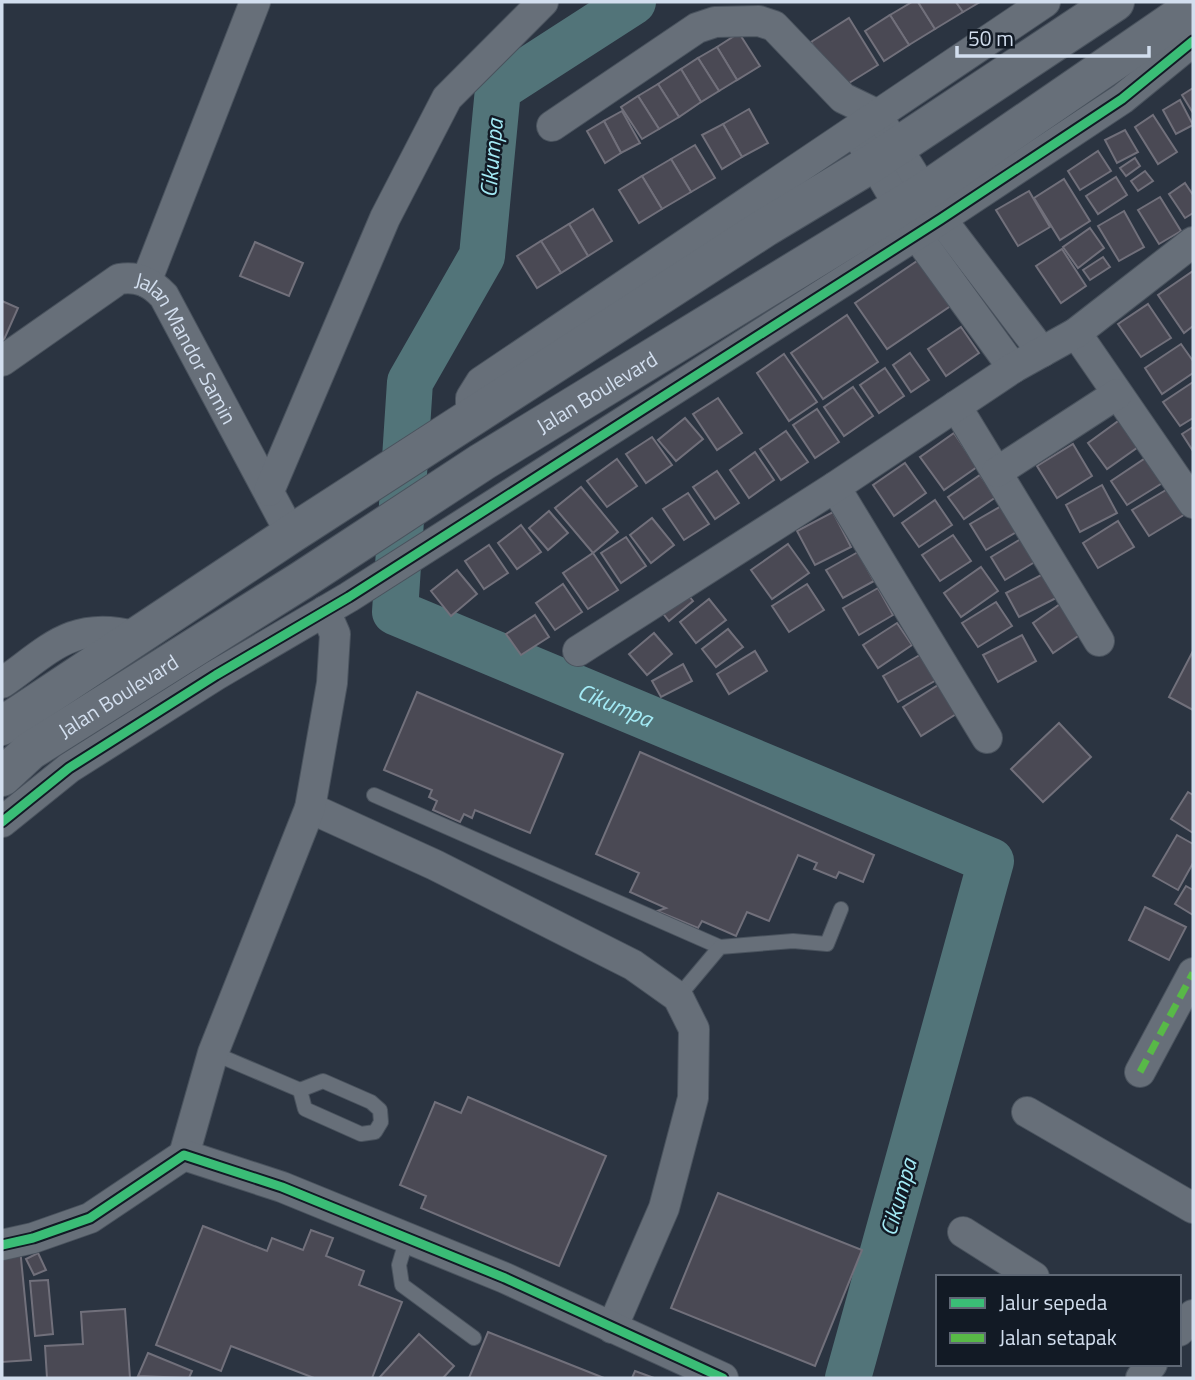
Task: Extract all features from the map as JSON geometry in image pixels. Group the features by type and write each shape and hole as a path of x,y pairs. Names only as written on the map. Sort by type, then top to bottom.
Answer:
{"main road":[{"name":"Jalan Boulevard","path":"2,726 290,534 465,424 766,227 886,154 1115,2"},
{"name":"Jalan Boulevard","path":"2,777 30,751 302,580 482,462 920,213 1193,7"},
{"path":"465,424 482,462"}],"street":[{"path":"146,282 255,2"},
{"path":"269,491 385,218 447,98 542,2"},
{"path":"465,424 471,398 481,382 1045,2"},
{"path":"552,126 697,28 715,22 759,21 774,26 864,122 920,213 964,300 1013,368"},
{"path":"2,822 69,768 216,675 325,611 920,213 1122,99 1193,41"},
{"path":"920,213 989,282 1042,352"},
{"path":"578,651 835,487 1013,368 1076,333 1193,242"},
{"name":"Jalan Mandor Samin","path":"2,360 119,279 132,277 146,282 164,296 290,534"},
{"path":"964,300 989,282"},
{"path":"1076,333 1193,503"},
{"path":"997,472 1117,394"},
{"path":"956,406 1099,641"},
{"path":"835,487 987,738"},
{"path":"2,1245 33,1238 90,1218 184,1155 213,1052 310,808 332,683 335,634 325,611"},
{"path":"2,683 64,640 86,631 114,631 134,636"},
{"path":"310,808 435,865 632,965 678,997 694,1029 693,1098 664,1208 612,1328"},
{"path":"1140,1072 1193,973"},
{"path":"1027,1111 1193,1208"},
{"path":"184,1155 282,1187 505,1278 723,1378"},
{"path":"963,1233 1031,1275"},
{"path":"1181,1329 1193,1315"}],"lane":[{"path":"374,795 720,947 793,941 827,944 841,909"},
{"path":"678,997 720,947"},
{"path":"213,1052 300,1090 323,1082 371,1102 380,1110 381,1122 374,1132 361,1134 305,1109 300,1090"},
{"path":"407,1238 400,1265 402,1286 474,1338"}],"building":[{"path":"912,2 918,2 935,29 909,45 890,15"},
{"path":"918,2 956,2 963,12 935,29"},
{"path":"956,2 980,2 963,12"},
{"path":"890,15 909,45 884,61 865,31"},
{"path":"849,18 878,65 841,88 811,42"},
{"path":"739,33 760,66 737,80 717,47"},
{"path":"717,47 737,80 719,91 698,58"},
{"path":"698,58 719,91 701,102 681,69"},
{"path":"681,69 701,102 679,117 658,84"},
{"path":"658,84 679,117 659,129 638,96"},
{"path":"1193,88 1193,113 1182,95"},
{"path":"638,96 659,129 642,139 621,107"},
{"path":"1180,100 1193,125 1176,134 1163,110"},
{"path":"749,109 768,143 742,157 723,124"},
{"path":"622,111 640,143 621,153 604,121"},
{"path":"1153,115 1177,152 1158,164 1135,127"},
{"path":"604,121 621,153 605,163 587,131"},
{"path":"723,124 742,157 722,169 702,135"},
{"path":"1125,130 1138,152 1117,163 1105,140"},
{"path":"695,145 715,178 691,192 671,159"},
{"path":"1098,151 1111,171 1080,190 1068,171"},
{"path":"1135,158 1140,166 1126,176 1120,168"},
{"path":"671,159 691,192 662,209 642,176"},
{"path":"1145,171 1153,181 1138,191 1131,181"},
{"path":"642,176 662,209 639,223 619,190"},
{"path":"1116,177 1127,195 1098,214 1086,196"},
{"path":"1064,179 1090,221 1060,240 1034,198"},
{"path":"1185,183 1193,195 1193,213 1185,218 1169,194"},
{"path":"1029,191 1050,227 1018,246 996,210"},
{"path":"1160,197 1181,231 1159,244 1138,210"},
{"path":"593,209 612,241 588,256 569,224"},
{"path":"1124,211 1144,247 1119,261 1098,226"},
{"path":"569,224 588,256 561,273 541,241"},
{"path":"1090,228 1104,248 1078,268 1063,247"},
{"path":"541,241 561,273 537,288 517,256"},
{"path":"255,242 303,263 289,296 240,276"},
{"path":"1062,249 1086,286 1061,303 1036,266"},
{"path":"923,257 955,303 887,349 855,303"},
{"path":"1103,257 1110,267 1090,280 1083,270"},
{"path":"1193,271 1193,326 1184,333 1158,295"},
{"path":"2,301 18,308 2,344"},
{"path":"1148,304 1171,338 1141,357 1118,324"},
{"path":"847,315 878,362 823,399 791,353"},
{"path":"961,327 979,353 946,376 928,349"},
{"path":"1181,344 1193,361 1193,373 1162,394 1145,368"},
{"path":"910,353 929,380 911,392 893,365"},
{"path":"784,354 817,402 789,421 757,373"},
{"path":"885,368 904,396 879,413 860,385"},
{"path":"1193,382 1193,418 1180,426 1163,402"},
{"path":"853,387 873,416 844,436 824,407"},
{"path":"718,398 742,433 717,450 693,414"},
{"path":"817,409 839,442 815,458 793,425"},
{"path":"685,418 703,439 676,461 658,440"},
{"path":"1121,419 1141,445 1107,469 1088,443"},
{"path":"1193,427 1193,451 1182,434"},
{"path":"786,431 808,462 781,480 760,449"},
{"path":"954,433 977,467 944,490 920,457"},
{"path":"652,437 672,465 646,483 626,454"},
{"path":"1073,444 1092,476 1057,498 1037,466"},
{"path":"755,452 774,480 749,498 730,470"},
{"path":"1147,457 1164,482 1127,505 1111,481"},
{"path":"617,459 637,486 607,507 587,481"},
{"path":"905,463 926,493 894,516 873,485"},
{"path":"717,471 739,503 715,519 693,487"},
{"path":"980,475 996,497 964,519 948,497"},
{"path":"1102,485 1117,513 1080,532 1066,505"},
{"path":"581,487 618,532 593,553 555,508"},
{"path":"1171,487 1187,513 1149,536 1132,510"},
{"path":"688,493 709,524 684,540 663,509"},
{"path":"935,500 952,525 919,547 902,523"},
{"path":"1003,505 1018,531 986,550 970,524"},
{"path":"549,511 568,533 548,550 529,528"},
{"path":"833,512 851,547 815,565 797,531"},
{"path":"652,518 674,545 651,563 630,535"},
{"path":"1118,521 1134,547 1098,568 1083,543"},
{"path":"521,525 541,552 517,569 498,543"},
{"path":"953,535 971,561 940,581 922,555"},
{"path":"626,537 646,566 621,583 601,553"},
{"path":"1024,537 1038,560 1005,580 991,557"},
{"path":"788,544 809,573 772,599 751,570"},
{"path":"489,545 508,573 484,589 465,561"},
{"path":"858,552 874,581 843,598 826,570"},
{"path":"593,553 618,590 588,609 563,573"},
{"path":"981,567 998,591 961,617 944,593"},
{"path":"457,570 477,594 451,616 431,591"},
{"path":"1051,570 1064,594 1019,617 1006,593"},
{"path":"563,584 582,612 555,630 536,603"},
{"path":"807,584 824,610 789,632 772,606"},
{"path":"878,588 893,615 859,635 843,608"},
{"path":"685,591 693,601 669,621 661,611"},
{"path":"709,599 726,620 696,643 680,622"},
{"path":"996,602 1012,626 978,647 962,623"},
{"path":"1063,602 1084,632 1053,653 1033,623"},
{"path":"535,615 549,637 521,655 506,634"},
{"path":"897,623 912,645 878,668 863,645"},
{"path":"728,629 743,647 716,667 702,649"},
{"path":"654,633 672,654 647,675 629,654"},
{"path":"1022,635 1036,661 998,682 983,655"},
{"path":"755,651 767,671 729,694 717,674"},
{"path":"1193,651 1193,710 1169,697"},
{"path":"925,652 940,678 898,702 883,676"},
{"path":"683,664 692,681 661,697 652,681"},
{"path":"943,682 961,711 921,736 903,707"},
{"path":"417,692 563,754 530,833 475,810 472,818 464,814 460,822 433,810 437,801 429,797 432,790 384,770"},
{"path":"1059,723 1091,757 1043,802 1011,769"},
{"path":"640,752 874,855 863,882 839,872 836,878 814,869 817,863 798,855 769,921 747,912 736,936 702,921 698,928 657,911 666,908 630,892 639,873 596,854"},
{"path":"1188,792 1193,795 1193,833 1171,819"},
{"path":"1177,835 1193,844 1193,863 1178,890 1153,876"},
{"path":"1186,886 1193,890 1193,915 1175,904"},
{"path":"1145,907 1186,927 1169,960 1129,940"},
{"path":"468,1097 606,1156 559,1266 421,1208 426,1196 400,1185 435,1102 461,1113"},
{"path":"718,1193 862,1250 815,1366 671,1308"},
{"path":"203,1226 267,1251 272,1238 303,1250 311,1230 333,1238 326,1256 364,1271 359,1285 402,1302 372,1378 314,1378 231,1346 221,1371 156,1345"},
{"path":"20,1248 31,1360 2,1362 2,1253"},
{"path":"38,1253 46,1270 34,1275 26,1259"},
{"path":"48,1280 53,1334 35,1336 30,1281"},
{"path":"125,1309 130,1378 47,1378 45,1346 83,1344 81,1312"},
{"path":"488,1332 604,1378 469,1378"},
{"path":"419,1334 454,1366 443,1378 379,1378"},
{"path":"148,1353 192,1371 189,1378 138,1376"},
{"path":"635,1371 654,1378 632,1378"}],"waterway":[{"name":"Cikumpa","path":"633,2 498,89 482,256 410,382 395,612 991,861 848,1378"}],"marked path":[{"path":"1140,1072 1193,973"}],"cycle path":[{"path":"2,822 69,768 216,675 349,597 941,219 1122,99 1193,41"},
{"path":"2,1245 33,1238 90,1218 184,1155 282,1187 505,1278 723,1378"}]}
